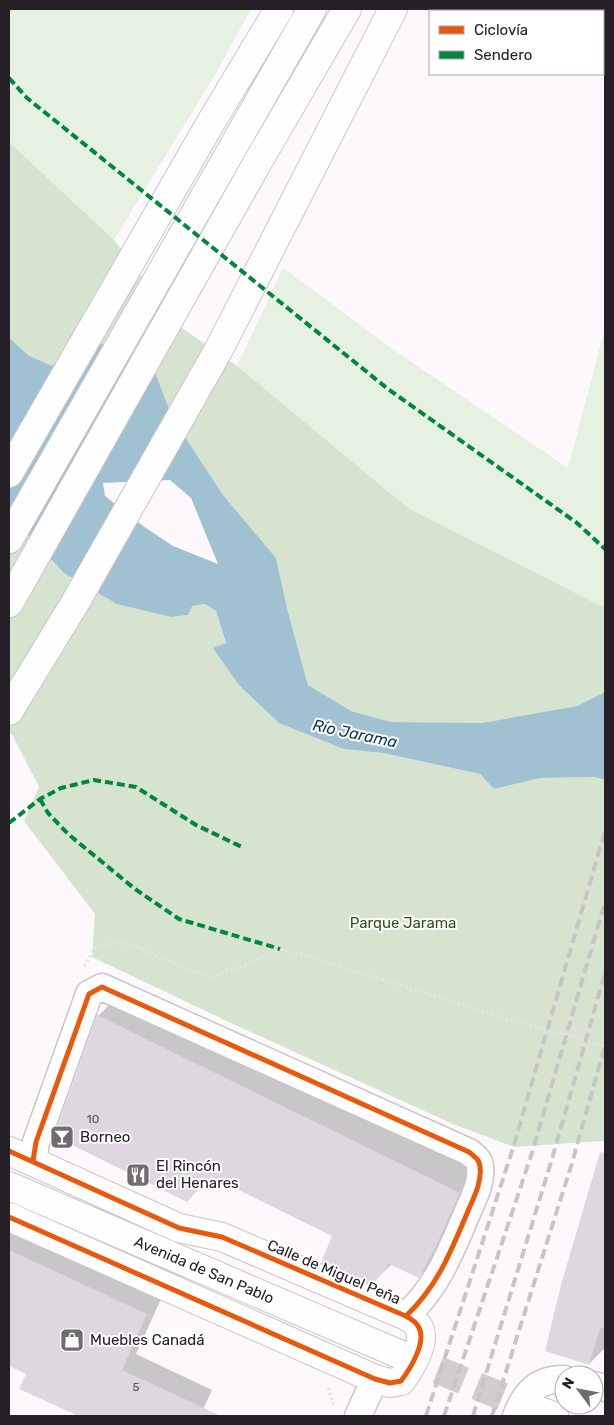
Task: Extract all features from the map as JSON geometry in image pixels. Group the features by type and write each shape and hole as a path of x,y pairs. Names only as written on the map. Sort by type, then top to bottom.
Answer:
{"main road":[{"path":"9,473 210,124 279,9"},
{"path":"9,539 312,9"},
{"path":"9,603 259,160 347,9"},
{"path":"9,711 75,603 219,349 393,9"},
{"name":"Calle de Miguel Peña","path":"9,1217 375,1379 390,1383 401,1381 412,1368 422,1338 418,1325 406,1316 222,1237 178,1228 21,1156"},
{"name":"Avenida de San Pablo","path":"9,1186 399,1354"}],"street":[{"path":"21,1156 36,1142 90,994 102,987 470,1152 479,1160 481,1168 479,1184 445,1265 421,1302 406,1316"},
{"path":"358,1416 375,1379"},
{"path":"534,1414 523,1399 537,1386 554,1379"}],"path":[{"path":"90,994 80,982 83,967 96,947 118,942 140,948 179,966 211,977 248,964 280,949 501,1017 605,1046"}],"green space":[{"path":"9,9 251,9 216,73 114,240 9,142"},
{"name":"Parque Jarama","path":"9,142 114,240 179,326 237,366 408,508 605,608 605,692 577,706 482,723 391,722 351,711 308,685 288,612 276,558 223,495 172,417 91,476 145,610 171,617 188,615 191,606 205,604 216,611 226,644 213,648 344,749 383,753 480,774 494,789 540,778 595,777 605,780 605,1142 514,1147 453,1124 233,1024 92,957 95,914 24,821 39,787 13,736 9,733"},
{"path":"283,268 401,355 568,468 605,328 605,608 408,508 237,366"}],"water":[{"name":"Río Jarama","path":"9,338 29,356 52,366 62,356 91,342 117,347 154,370 172,417 223,495 276,558 288,612 308,685 351,711 391,722 482,723 577,706 605,692 605,780 595,777 540,778 494,789 480,774 383,753 344,749 279,723 239,685 213,648 226,643 216,611 205,604 192,606 188,615 171,617 117,604 64,573 9,513","holes":["170,480 191,498 218,564 173,546 143,526 105,496 103,483"]}],"building":[{"path":"97,1015 460,1193 419,1278 389,1264 373,1285 321,1263 332,1236 210,1176 187,1202 54,1136"},
{"path":"600,1152 605,1153 605,1329 600,1328 589,1365 545,1351 561,1285"},
{"name":"Muebles Canadá","path":"9,1250 147,1314 122,1370 221,1416 78,1416 19,1389 26,1374 9,1366"}],"tunnel":[{"path":"399,1354 533,1409"}],"railway":[{"path":"426,1416 513,1148 605,831"},
{"path":"444,1416 532,1153 605,902"},
{"path":"473,1416 552,1159 605,973"},
{"path":"492,1416 572,1163 605,1046"}],"marked path":[{"path":"9,78 27,98 388,389 577,523 605,549"},
{"path":"9,823 40,799 61,788 94,780 136,787 196,825 244,848"},
{"path":"40,799 48,813 68,834 135,889 179,919 280,949"}],"cycle path":[{"path":"33,1161 36,1142 89,994 102,987 469,1152 477,1159 480,1167 479,1184 456,1240 443,1267 427,1293 406,1316"},
{"path":"9,1151 179,1228 222,1237 404,1315 414,1321 421,1332 417,1355 401,1381 390,1383 375,1379 9,1217"}],"place":[{"name":"Borneo","path":"62,1137"},
{"name":"El Rincón del Henares","path":"138,1175"},
{"name":"Muebles Canadá","path":"72,1340"}]}
